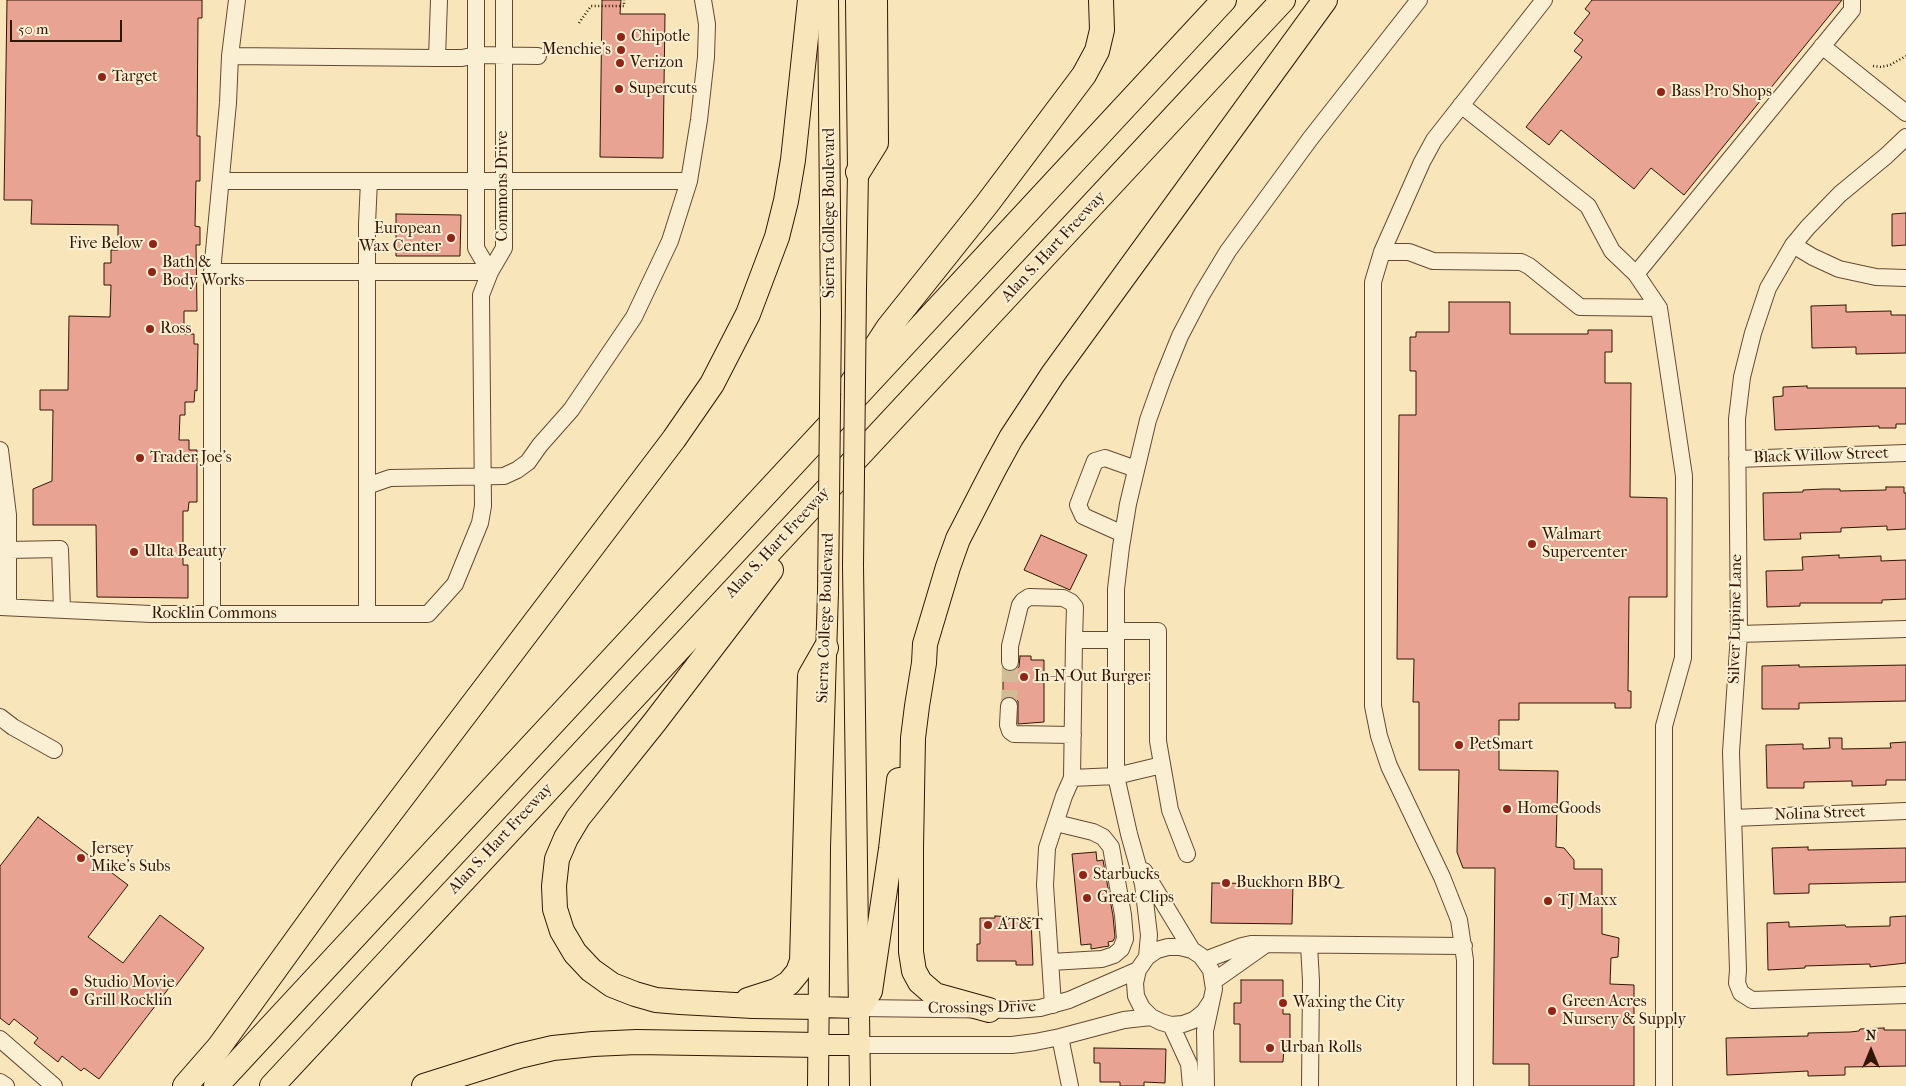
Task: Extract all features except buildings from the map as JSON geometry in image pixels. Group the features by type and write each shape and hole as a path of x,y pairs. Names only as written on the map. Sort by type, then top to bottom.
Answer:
{"highway":[{"path":"185,1086 219,1047 353,862 674,439 712,384 748,314 765,272 781,219 793,160 810,0"},
{"path":"858,172 876,143 875,0"},
{"path":"814,442 888,328 987,204 1084,75 1097,50 1102,30 1101,0"},
{"path":"216,1086 1224,0"},
{"name":"Alan S. Hart Freeway","path":"272,1086 1283,0"},
{"path":"989,1010 935,995 920,982 914,971 911,952 914,738 925,644 939,594 958,539 1012,438 1053,374 1325,0"},
{"path":"818,1007 732,1005 656,1000 612,985 591,970 576,953 562,931 555,909 554,886 557,859 566,838 578,818 654,723 854,461"},
{"path":"859,1008 870,991 891,849 907,704 916,661 925,644"},
{"path":"732,1005 782,988 794,978 802,961 810,676 826,648"},
{"path":"424,1086 518,1056 553,1048 636,1042 818,1044"}],"main road":[{"name":"Sierra College Boulevard","path":"818,1086 820,847 828,592 831,315 828,0"},
{"name":"Sierra College Boulevard","path":"856,0 858,172 853,565 860,1086"},
{"name":"Crossings Drive","path":"818,1007 859,1008"},
{"path":"818,1044 860,1045"}],"street":[{"path":"212,614 212,272 228,103 230,56 237,0"},
{"path":"437,58 439,0"},
{"name":"Commons Drive","path":"476,0 476,248 490,272 504,248 504,0"},
{"path":"367,486 390,478 504,476 528,462 540,445 571,410 634,317 670,241 689,181 699,120 706,58 706,24 703,0"},
{"path":"1138,861 1198,955 1211,970 1214,981 1213,996 1210,1002 1204,1012 1194,1020 1183,1024 1171,1025 1151,1017 1142,1008 1136,996 1135,983 1143,964 1148,935 1146,911 1138,861 1129,834 1116,776 1116,589 1123,534 1136,469 1148,420 1162,378 1180,336 1228,251 1285,171 1420,0"},
{"path":"1465,1086 1464,946 1459,920 1452,900 1389,766 1378,736 1373,706 1373,282 1382,252 1422,162 1434,140 1544,0"},
{"path":"1636,274 1852,10 1852,0"},
{"path":"1822,46 1906,113"},
{"path":"230,56 437,58 462,58 476,55 538,56"},
{"path":"1461,105 1588,206 1612,251 1636,274 1659,308 1684,476 1683,658 1664,726 1664,1086"},
{"name":"Silver Lupine Lane","path":"1906,137 1840,194 1793,245 1768,288 1753,333 1736,419 1739,634 1731,752 1737,983 1741,993 1752,1000 1906,994"},
{"path":"221,181 689,181"},
{"path":"367,614 367,272 369,181"},
{"path":"1793,245 1812,257 1839,269 1876,277 1906,278"},
{"path":"1382,252 1408,252 1433,261 1521,262 1529,266 1580,307 1659,308"},
{"path":"212,272 490,272 481,295 482,476"},
{"path":"0,450 8,515 8,550 4,607"},
{"name":"Black Willow Street","path":"1736,459 1906,453"},
{"path":"1123,534 1083,516 1078,505 1095,461 1105,458 1136,469"},
{"name":"Rocklin Commons","path":"4,607 151,614 428,614 455,584 469,552 480,523 482,476"},
{"path":"8,550 60,549 62,610"},
{"path":"1010,662 1010,646 1020,605 1023,601 1029,597 1063,598 1071,602 1075,607 1072,778 1047,848 1046,886 1053,1005"},
{"path":"1739,634 1906,629"},
{"path":"1074,640 1158,631 1158,741 1170,810 1187,854"},
{"path":"1009,706 1008,725 1010,731 1014,734 1073,735"},
{"path":"0,717 13,727 54,750"},
{"path":"1072,778 1116,776 1162,766"},
{"name":"Nolina Street","path":"1733,818 1906,811"},
{"path":"1051,962 1102,959 1114,955 1121,949 1125,939 1123,915 1111,847 1103,837 1094,832 1056,823"},
{"path":"1143,964 1157,950 1168,947 1180,947 1198,955 1242,946 1265,945 1464,946"},
{"path":"1214,981 1265,945"},
{"path":"1309,945 1311,981 1310,1086"},
{"name":"Crossings Drive","path":"859,1008 989,1010 1040,1008 1069,1000 1143,964"},
{"path":"1206,1086 1206,1031 1210,1002"},
{"path":"860,1045 1012,1044 1035,1042 1124,1020 1151,1017"},
{"path":"1171,1025 1189,1064 1191,1086"},
{"path":"1060,1037 1070,1086"},
{"path":"0,1039 54,1086"},
{"path":"0,1082 6,1086"}],"path":[{"path":"579,23 591,6 624,6 624,0"},
{"path":"1871,66 1881,67 1890,65 1906,56"}],"tunnel":[{"path":"1009,706 1010,662"}],"place":[{"name":"Chipotle","path":"621,37"},
{"name":"Menchie's","path":"621,50"},
{"name":"Verizon","path":"620,63"},
{"name":"Target","path":"102,77"},
{"name":"Supercuts","path":"619,89"},
{"name":"Bass Pro Shops","path":"1661,92"},
{"name":"European Wax Center","path":"451,238"},
{"name":"Five Below","path":"153,244"},
{"name":"Bath & Body Works","path":"152,272"},
{"name":"Ross","path":"150,329"},
{"name":"Trader Joe's","path":"140,458"},
{"name":"Walmart Supercenter","path":"1532,544"},
{"name":"Ulta Beauty","path":"134,552"},
{"name":"In-N-Out Burger","path":"1024,677"},
{"name":"PetSmart","path":"1459,745"},
{"name":"HomeGoods","path":"1507,809"},
{"name":"Jersey Mike's Subs","path":"81,858"},
{"name":"Starbucks","path":"1083,875"},
{"name":"Buckhorn BBQ","path":"1226,883"},
{"name":"Great Clips","path":"1087,898"},
{"name":"TJ Maxx","path":"1548,901"},
{"name":"AT&T","path":"988,925"},
{"name":"Studio Movie Grill Rocklin","path":"74,992"},
{"name":"Waxing the City","path":"1283,1003"},
{"name":"Green Acres Nursery & Supply","path":"1552,1011"},
{"name":"Urban Rolls","path":"1270,1048"}]}
